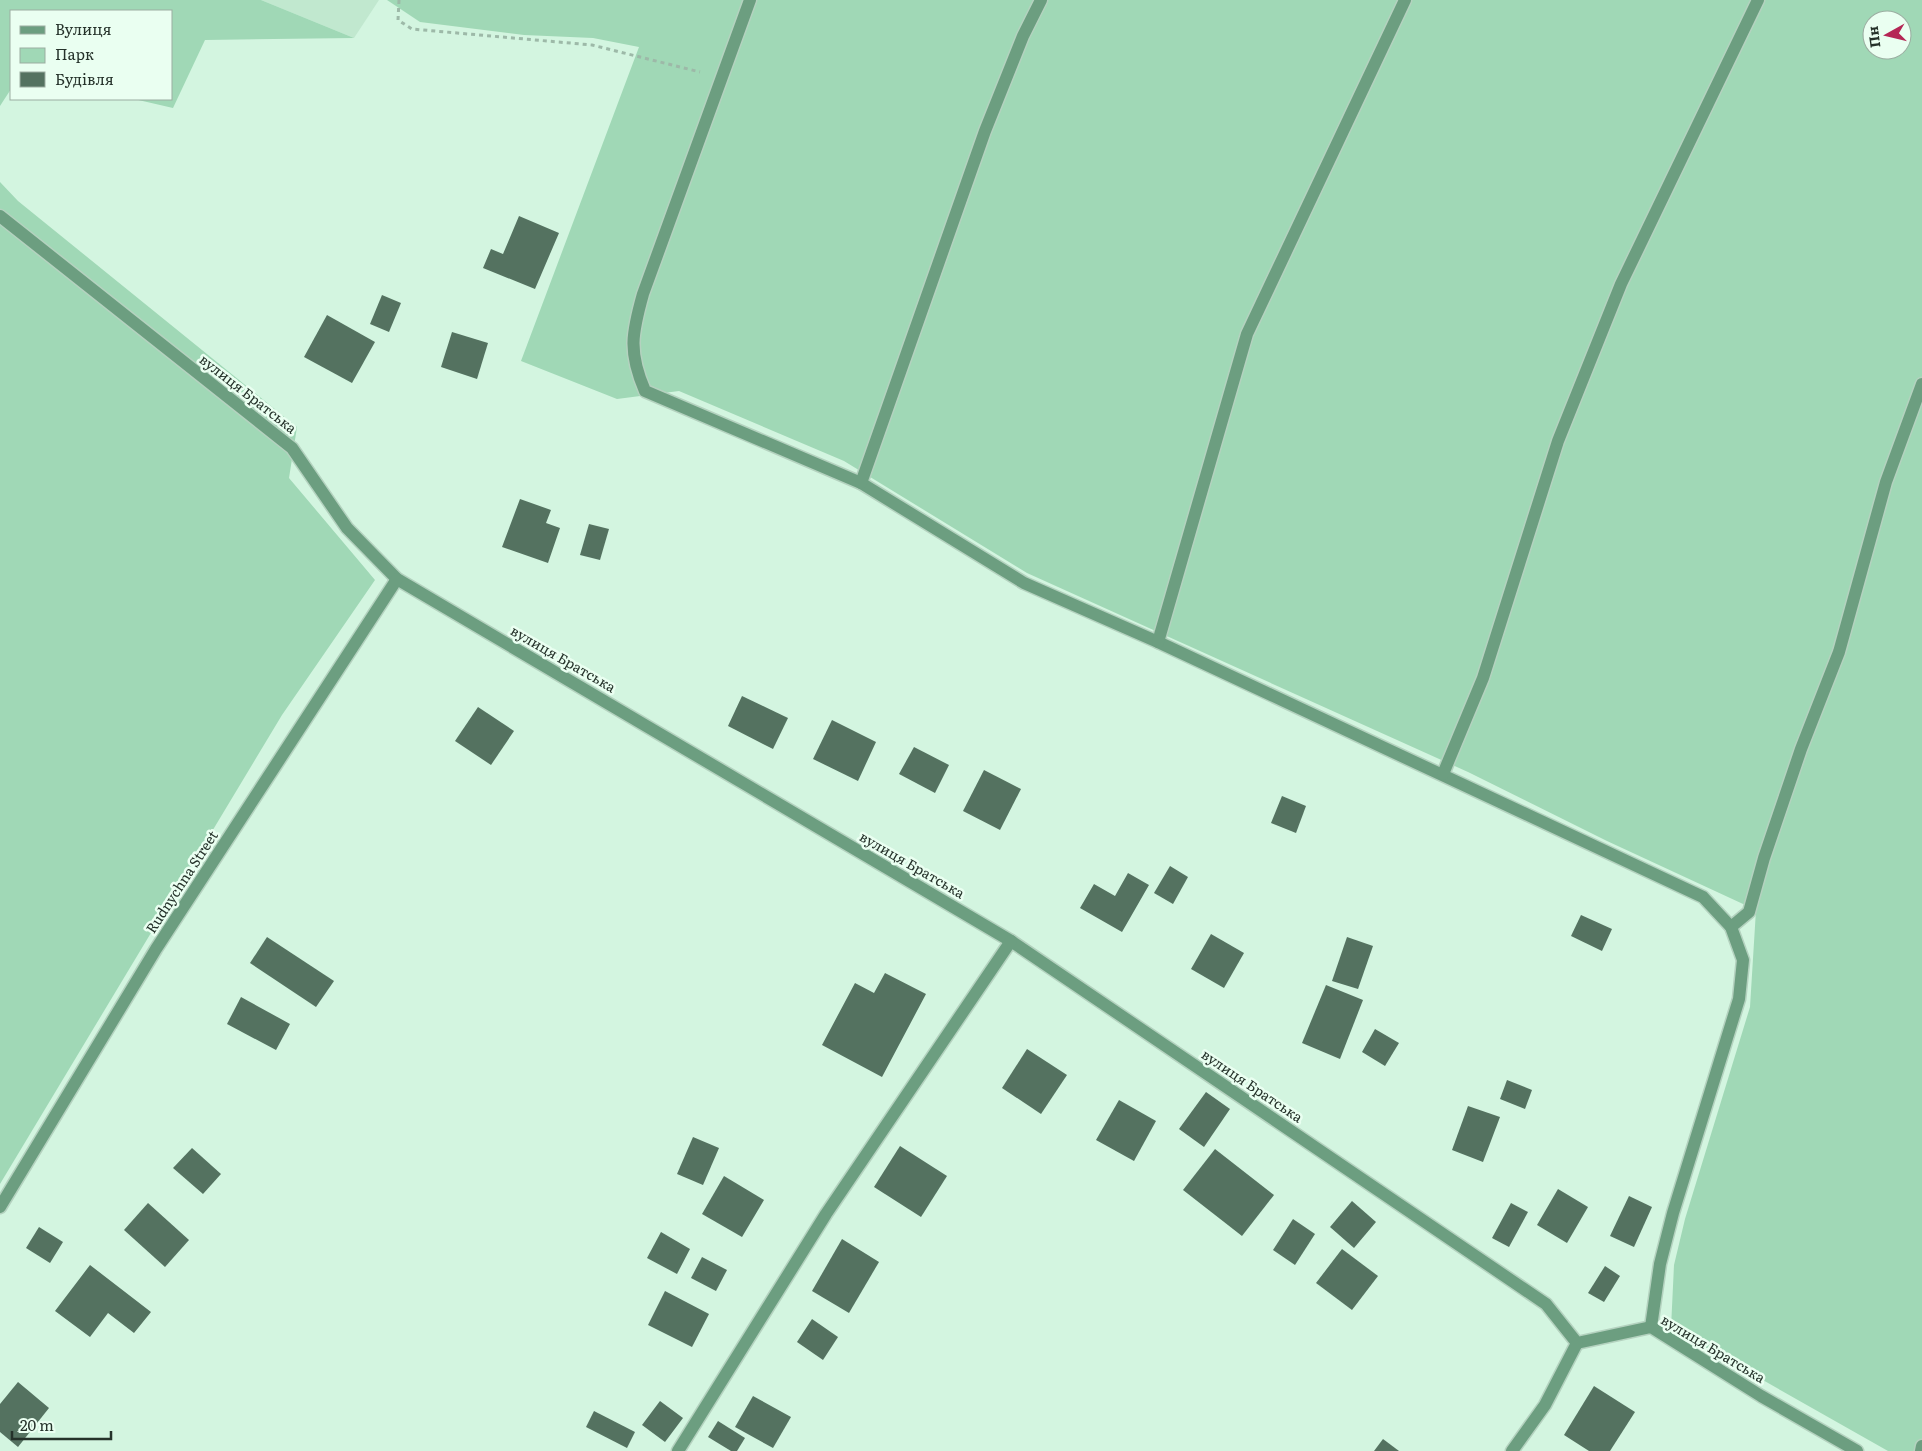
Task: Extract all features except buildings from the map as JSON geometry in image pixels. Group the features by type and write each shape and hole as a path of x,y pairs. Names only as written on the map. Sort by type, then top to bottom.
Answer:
{"street":[{"path":"750,0 644,294 633,331 635,367 645,391 861,483 1024,583 1158,642 1703,897 1731,927 1743,960 1739,999 1673,1213 1660,1264 1651,1327"},
{"path":"861,483 985,130 1023,36 1041,0"},
{"path":"1158,642 1247,334 1343,135 1405,0"},
{"path":"1443,774 1482,678 1558,441 1621,284 1758,0"},
{"name":"вулиця Братська","path":"0,216 292,448 347,528 397,579 1011,941 1546,1304 1577,1343 1651,1327 1761,1396 1854,1450"},
{"path":"1731,927 1748,912 1801,749 1839,652 1886,482 1922,384"},
{"name":"Rudnychna Street","path":"0,1207 156,949 397,579"},
{"path":"678,1451 826,1214 1011,941"},
{"path":"1512,1451 1545,1405 1577,1343"},
{"path":"1921,1451 1922,1446"}],"path":[{"path":"398,1 398,20 412,30 592,45 721,78"}],"shaded area":[{"path":"261,0 379,0 354,38"}],"green space":[{"path":"0,0 261,0 354,38 205,40 173,108 138,100 172,100 172,10 10,10 10,91 0,106"},
{"path":"387,0 1922,0 1922,1451 1888,1451 1671,1328 1674,1265 1685,1219 1750,1007 1756,910 1607,841 1468,772 1027,573 844,461 679,391 617,399 521,361 639,47 593,38 524,35 420,22"},
{"path":"0,182 18,201 297,427 289,478 375,580 282,715 0,1184"}]}
